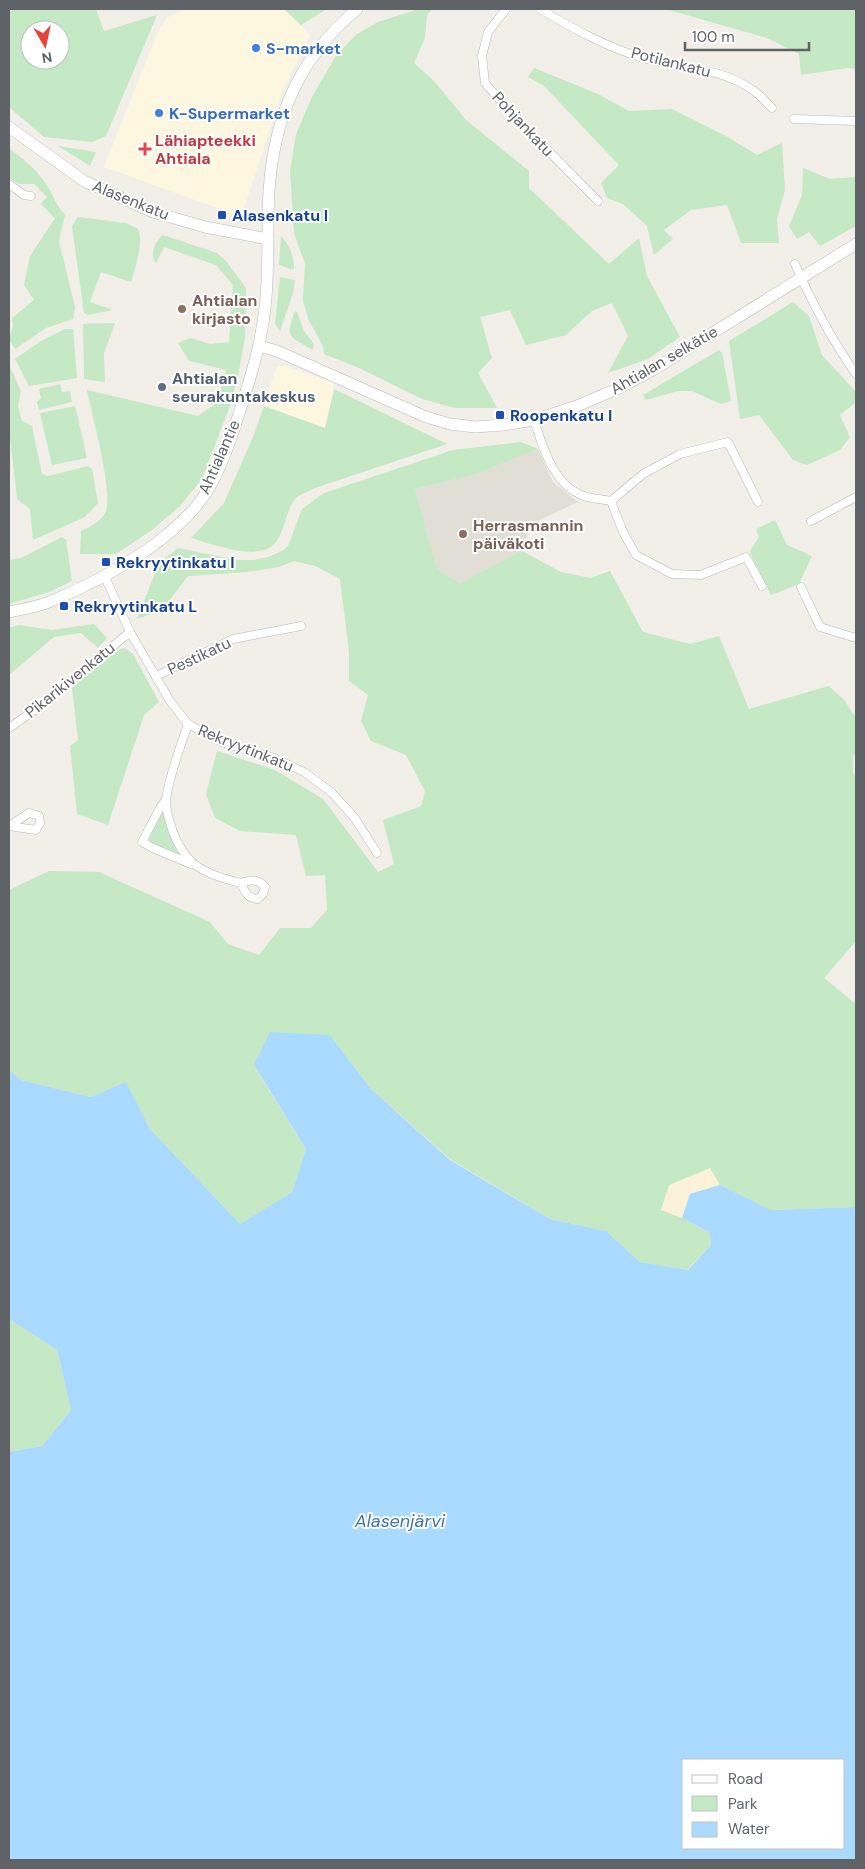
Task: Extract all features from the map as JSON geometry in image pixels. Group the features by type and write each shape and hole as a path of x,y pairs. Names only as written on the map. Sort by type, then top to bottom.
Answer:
{"street":[{"name":"Ahtialantie","path":"9,612 48,602 104,575 148,550 177,527 196,507 212,483 234,431 260,346 266,298 269,192 272,158 278,129 289,98 305,68 323,44 357,9"},
{"name":"Pohjankatu","path":"506,9 488,32 482,56 485,83 510,112 598,201"},
{"name":"Potilankatu","path":"540,9 588,36 643,58 694,68 729,78 752,90 772,108"},
{"path":"794,119 856,121"},
{"name":"Alasenkatu","path":"9,127 84,181 153,212 205,227 268,239"},
{"path":"9,184 24,195 31,196"},
{"name":"Ahtialan selkätie","path":"260,346 284,354 426,417 450,424 475,427 534,420 577,406 619,388 653,370 856,244"},
{"path":"795,264 839,350 856,374"},
{"path":"534,420 546,453 560,481 583,496 611,501"},
{"path":"611,501 643,474 680,454 728,442 758,502"},
{"path":"811,521 856,497"},
{"path":"611,501 623,532 636,555 672,574 701,575 746,557 762,586"},
{"name":"Rekryytinkatu","path":"104,575 130,632 170,701 188,724 224,743 274,758 304,772 331,792 354,817 377,853"},
{"path":"801,587 820,627 856,638"},
{"name":"Pestikatu","path":"156,676 233,638 301,626"},
{"name":"Pikarikivenkatu","path":"9,728 42,705 130,632"},
{"path":"188,724 174,765 166,800 175,836 182,851 193,864"},
{"path":"166,800 142,842 220,878 241,883"}],"shaded area":[{"path":"186,9 284,9 310,35 282,92 242,214 239,216 104,167 160,27 168,17"},
{"path":"279,366 289,367 333,383 334,389 325,428 264,406 276,368"},
{"path":"538,449 553,482 578,502 531,524 522,551 460,583 437,569 415,489 474,475"}],"green space":[{"path":"11,9 96,9 104,31 157,15 106,136 92,142 44,137 9,107 9,12 12,11"},
{"path":"284,9 327,9 301,25"},
{"path":"419,9 433,9 427,15 425,38 414,63 435,82 466,120 529,171 529,188 609,264 639,238 647,276 680,337 648,359 608,373 628,336 612,303 592,311 566,335 526,345 510,310 480,317 492,358 478,373 497,408 455,408 422,399 359,368 324,354 323,346 309,321 303,301 305,264 294,233 290,171 296,134 312,97 337,54 357,34 378,22"},
{"path":"666,9 856,9 856,69 848,68 801,75 799,54 767,38"},
{"path":"534,68 598,94 629,111 672,109 726,136 757,155 782,143 785,190 777,219 779,243 741,243 727,205 691,210 664,230 673,239 654,255 647,226 623,204 607,198 601,183 619,165 544,86 528,77"},
{"path":"58,146 96,152 90,166"},
{"path":"9,148 38,174 65,215 59,241 75,307 73,319 46,328 15,349 9,339 13,326 12,318 34,300 24,285 30,256 55,218 41,204 47,197 34,184 19,184 9,178"},
{"path":"803,168 830,179 856,177 856,226 820,246 809,232 797,239 789,226 802,195"},
{"path":"78,217 126,223 138,229 140,234 137,263 131,282 101,272 90,302 113,310 88,315 84,313 72,226"},
{"path":"163,235 217,253 226,261 246,288 245,338 238,376 230,406 202,479 180,506 152,530 116,554 80,554 81,531 100,519 105,513 107,504 105,473 87,390 198,416 218,402 226,370 189,361 178,343 190,338 210,344 229,342 233,285 216,265 164,247 156,263 153,257 154,249"},
{"path":"281,236 291,252 294,270 279,265"},
{"path":"280,277 295,280 293,293 280,331 275,324"},
{"path":"793,302 809,316 822,355 856,392 856,402 840,415 850,437 840,450 807,465 793,460 759,415 740,419 729,341"},
{"path":"295,311 304,331 314,344 313,350 298,342 291,335 290,327"},
{"path":"115,323 104,353 105,382 84,379 83,324"},
{"path":"65,329 73,329 77,378 29,386 15,359 41,341"},
{"path":"719,350 722,353 731,401 721,404 692,391 678,391 646,400 643,395"},
{"path":"9,365 21,391 18,406 22,421 32,426 42,474 48,476 88,466 92,469 98,503 85,517 33,540 30,509 17,499 9,429"},
{"path":"60,384 62,392 70,391 72,402 39,410 37,402 41,398 39,389"},
{"path":"334,389 447,444 315,488 299,496 292,504 282,532 276,542 269,548 248,552 191,538 224,503 253,437 264,406 325,428"},
{"path":"75,406 87,458 52,465 40,413"},
{"path":"521,442 538,449 474,475 415,489 437,569 460,583 522,551 561,572 591,578 610,571 643,632 690,644 719,636 749,709 829,686 845,701 856,718 856,753 853,756 853,772 856,780 856,941 824,978 856,1004 856,1207 771,1210 720,1185 690,1194 682,1218 709,1232 711,1245 687,1270 640,1262 606,1231 550,1219 450,1159 371,1089 330,1035 254,1066 306,1149 292,1192 240,1224 150,1129 126,1083 91,1097 21,1080 9,1070 9,890 49,871 99,872 210,922 228,944 259,955 280,928 311,928 327,910 325,875 306,876 296,835 240,831 215,818 206,794 217,751 275,770 323,799 378,872 394,864 383,820 421,806 425,791 406,755 371,741 361,721 368,695 349,681 349,652 340,579 315,566 294,561 279,567 247,572 188,576 162,610 137,619 159,563 178,548 238,560 254,560 268,557 288,546 302,509 324,493 453,450"},
{"path":"775,520 787,545 812,556 799,584 771,595 750,551 759,537 756,529"},
{"path":"62,537 66,540 72,581 52,591 9,604 9,560 21,558"},
{"path":"94,624 107,638 98,648 81,633 54,637 9,675 9,628 19,625 52,630"},
{"path":"124,648 133,654 159,702 144,715 108,825 77,814 70,746 78,740 72,688 115,651"},
{"path":"164,811 168,829 178,854 154,845 149,839 160,815"},
{"path":"9,1319 57,1350 71,1410 42,1446 9,1452"}],"sand":[{"path":"710,1168 720,1185 690,1194 682,1218 661,1210 669,1185"}],"water":[{"name":"Alasenjärvi","path":"270,1032 330,1035 371,1089 450,1160 550,1219 606,1231 640,1262 688,1270 711,1245 709,1232 682,1218 690,1194 720,1185 771,1210 856,1207 856,1860 9,1860 9,1452 42,1446 71,1410 57,1350 9,1319 9,1070 21,1080 91,1097 126,1082 150,1129 240,1224 292,1192 306,1149 254,1065"}],"place":[{"name":"S-market","path":"256,48"},
{"name":"K-Supermarket","path":"159,113"},
{"name":"Lähiapteekki Ahtiala","path":"145,149"},
{"name":"Alasenkatu I","path":"222,215"},
{"name":"Ahtialan kirjasto","path":"182,309"},
{"name":"Ahtialan seurakuntakeskus","path":"162,387"},
{"name":"Roopenkatu I","path":"500,415"},
{"name":"Herrasmannin päiväkoti","path":"463,534"},
{"name":"Rekryytinkatu I","path":"106,562"},
{"name":"Rekryytinkatu L","path":"64,606"}]}
